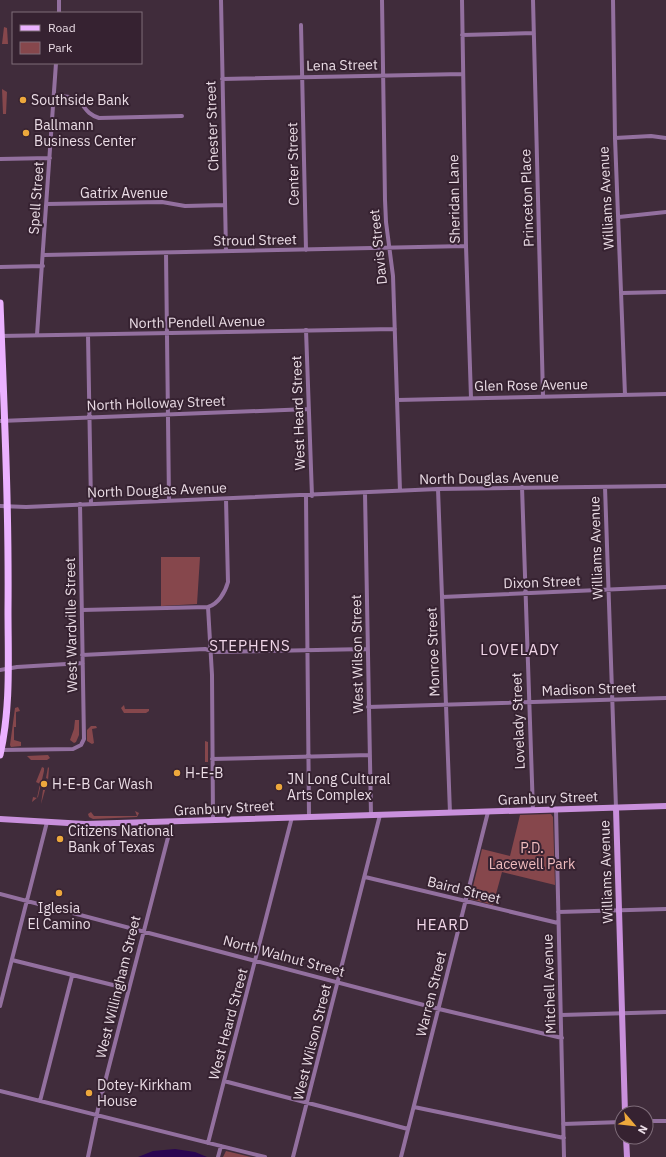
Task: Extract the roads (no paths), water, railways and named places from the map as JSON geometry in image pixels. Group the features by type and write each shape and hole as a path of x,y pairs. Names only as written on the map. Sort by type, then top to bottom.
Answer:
{"main road":[{"path":"0,303 2,420 8,506 9,668 7,709 1,752"}],"street":[{"path":"58,12 59,0"},
{"name":"Chester Street","path":"221,0 226,252"},
{"name":"Davis Street","path":"382,0 382,76 386,222 390,248 395,329 400,491"},
{"name":"Sheridan Lane","path":"462,0 466,246 471,398"},
{"name":"Princeton Place","path":"533,0 543,396"},
{"name":"Williams Avenue","path":"613,0 615,138 625,395"},
{"name":"Center Street","path":"302,25 306,250"},
{"path":"462,35 534,33"},
{"name":"Spell Street","path":"38,335 56,64"},
{"name":"Lena Street","path":"222,79 463,74"},
{"path":"54,96 75,97 82,102 89,113 99,118 182,116"},
{"path":"615,138 651,136 666,138"},
{"path":"0,159 50,158"},
{"name":"Gatrix Avenue","path":"46,204 162,202 185,206 225,205"},
{"path":"619,217 666,212"},
{"name":"Stroud Street","path":"44,255 466,246"},
{"path":"166,252 169,501"},
{"path":"0,267 43,266"},
{"path":"622,293 666,292"},
{"name":"North Pendell Avenue","path":"1,336 395,329"},
{"name":"West Heard Street","path":"306,330 312,496"},
{"path":"88,335 91,504"},
{"name":"Glen Rose Avenue","path":"397,400 666,394"},
{"name":"North Holloway Street","path":"2,420 309,409"},
{"name":"North Douglas Avenue","path":"0,506 312,496 400,491 522,487 666,486"},
{"name":"Lovelady Street","path":"522,487 532,810"},
{"name":"Williams Avenue","path":"605,487 614,700 625,1105"},
{"name":"Monroe Street","path":"438,490 450,813"},
{"name":"West Wilson Street","path":"365,493 371,815"},
{"path":"306,496 309,816"},
{"path":"82,610 212,606 223,594 228,582 226,499"},
{"name":"West Wardville Street","path":"1,752 73,749 81,745 84,739 80,504"},
{"name":"Dixon Street","path":"442,597 666,587"},
{"path":"208,607 213,739 213,819"},
{"path":"82,655 205,649 216,652 367,649"},
{"path":"0,670 9,668 83,663"},
{"name":"Madison Street","path":"368,707 666,698"},
{"path":"212,759 370,755"},
{"name":"Granbury Street","path":"0,819 86,824 666,806"},
{"name":"Mitchell Avenue","path":"556,810 564,1157"},
{"name":"Warren Street","path":"401,1157 488,812"},
{"name":"West Wilson Street","path":"293,1157 380,815"},
{"name":"West Heard Street","path":"208,1143 292,817"},
{"path":"0,1006 46,822"},
{"name":"West Willingham Street","path":"88,1157 128,990 172,822"},
{"name":"Baird Street","path":"365,877 558,923"},
{"name":"North Walnut Street","path":"0,894 256,959 439,1008 562,1038"},
{"path":"558,912 666,909"},
{"path":"12,960 128,990"},
{"path":"40,1102 72,976"},
{"path":"561,1015 666,1012"},
{"path":"224,1081 408,1129"},
{"path":"0,1091 265,1157"},
{"path":"414,1107 564,1138"},
{"path":"654,1121 666,1121"},
{"path":"563,1124 614,1122"},
{"path":"626,1145 627,1157"},
{"path":"218,1157 221,1146"}],"place":[{"name":"Southside Bank","path":"23,100"},
{"name":"Ballmann Business Center","path":"26,133"},
{"name":"H-E-B","path":"177,773"},
{"name":"H-E-B Car Wash","path":"44,784"},
{"name":"JN Long Cultural Arts Complex","path":"279,787"},
{"name":"Citizens National Bank of Texas","path":"60,839"},
{"name":"Iglesia El Camino","path":"59,893"},
{"name":"Dotey-Kirkham House","path":"89,1093"}],"district":[{"name":"STEPHENS","path":"250,645"},
{"name":"LOVELADY","path":"520,649"},
{"name":"HEARD","path":"443,924"}],"park label":[{"name":"P.D. Lacewell Park","path":"532,856"}]}
